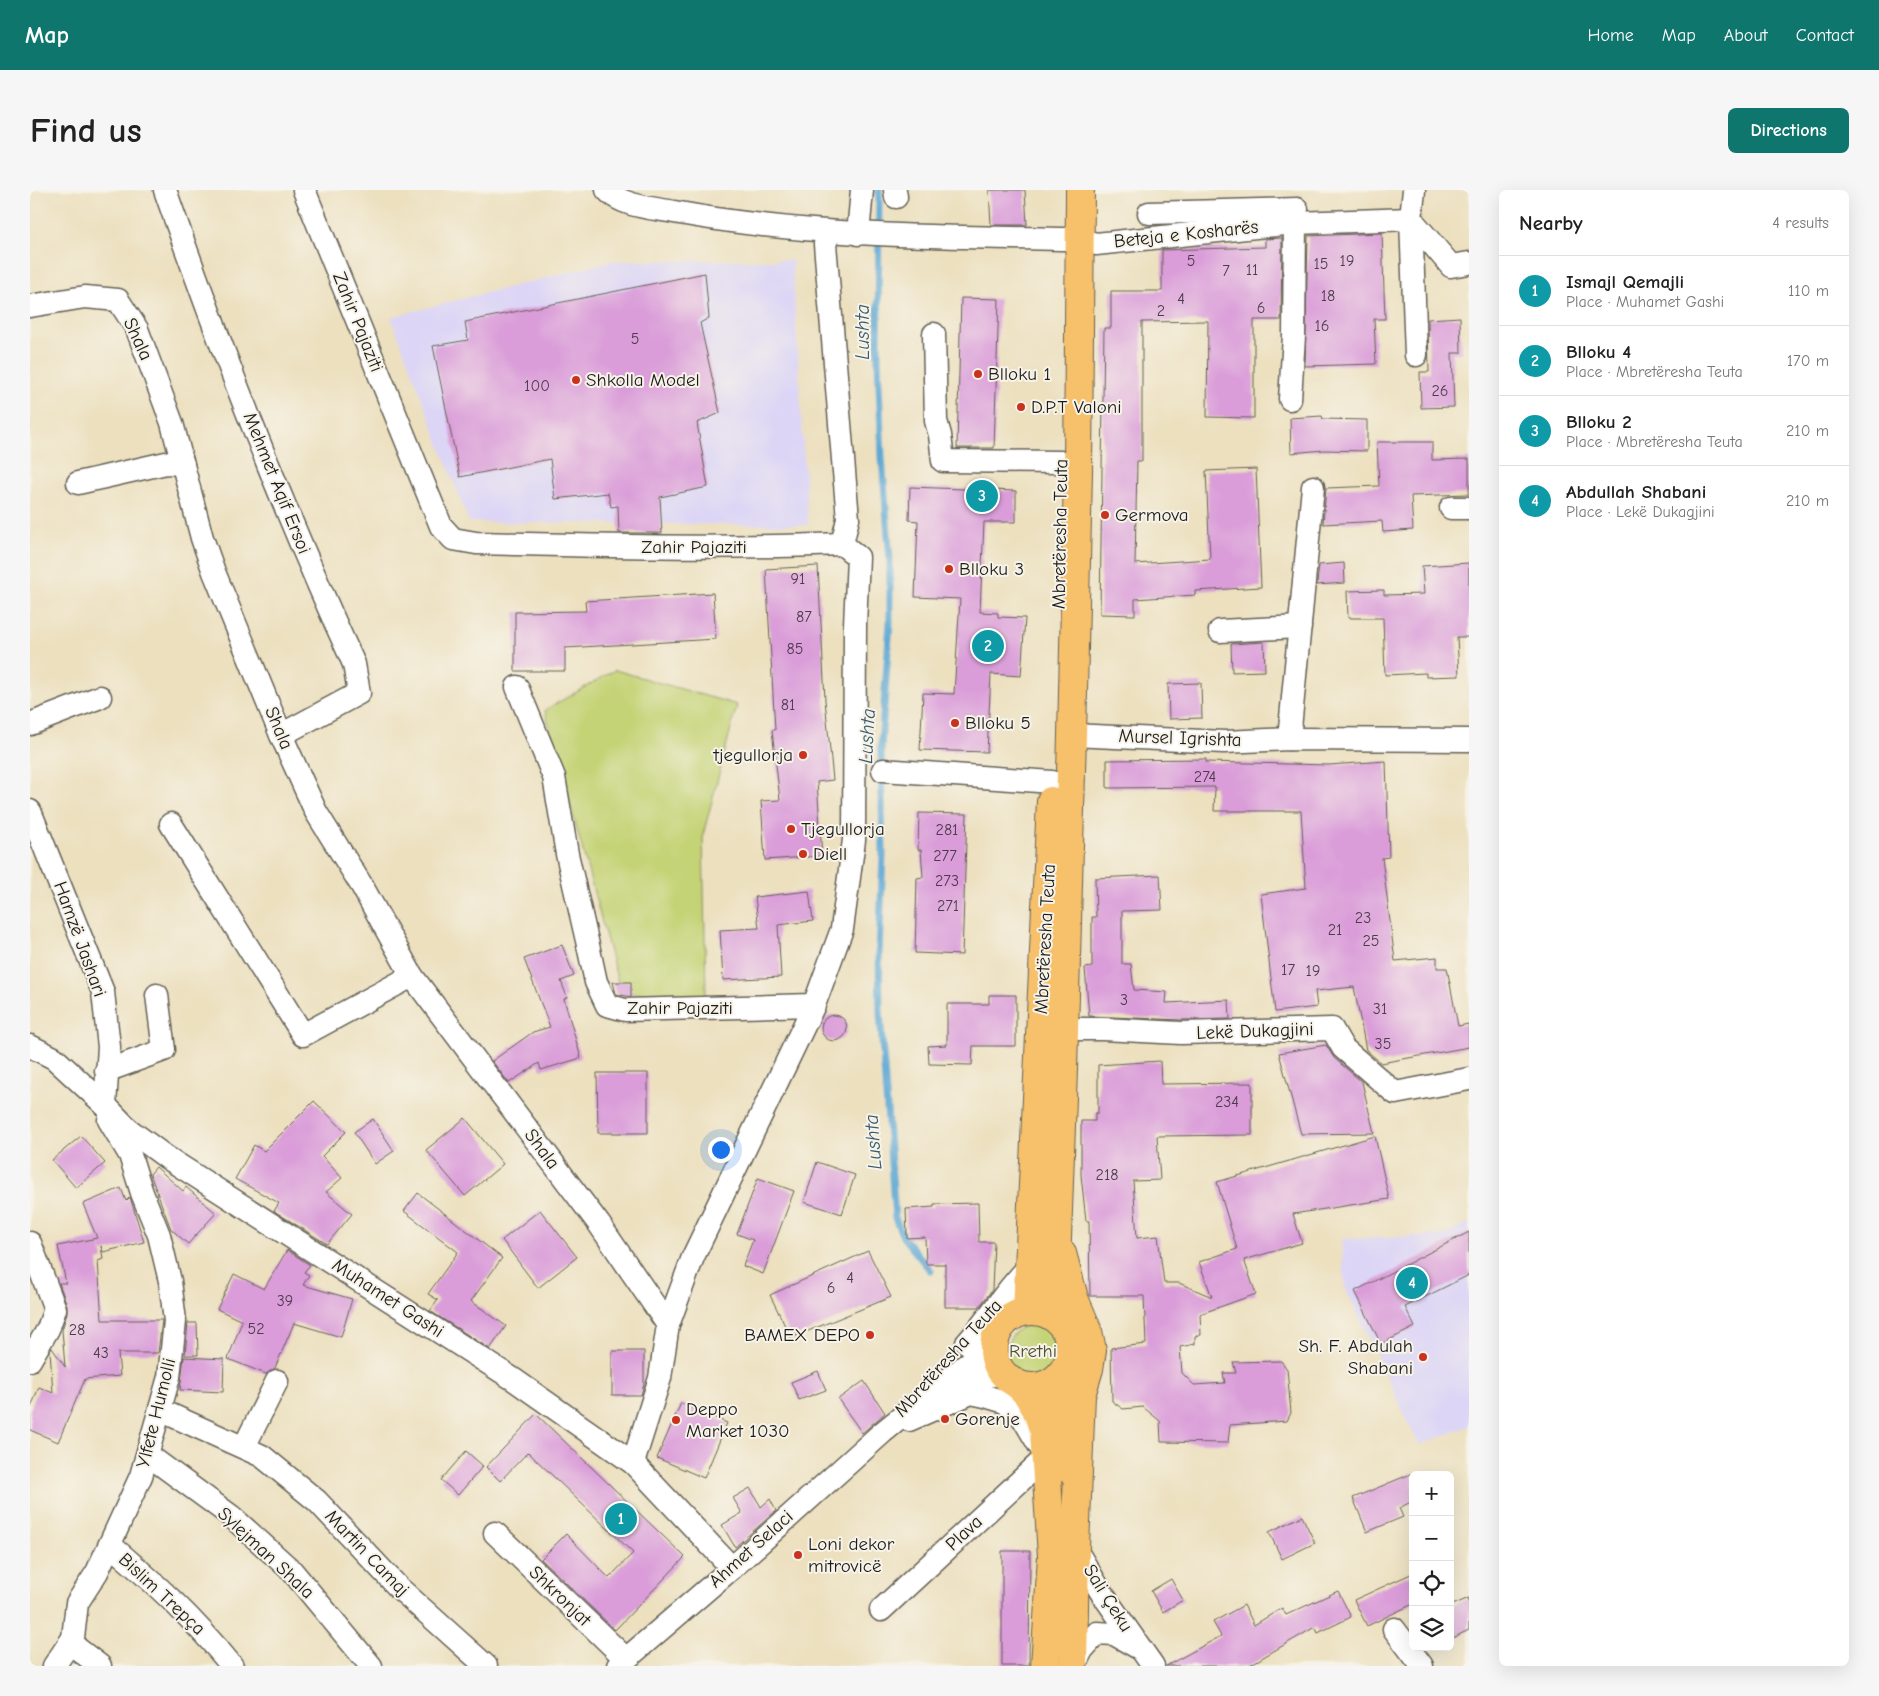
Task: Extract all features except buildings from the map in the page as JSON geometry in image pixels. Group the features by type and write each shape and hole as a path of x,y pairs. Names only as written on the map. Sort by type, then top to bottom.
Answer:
{"main road":[{"name":"Mbretëresha Teuta","path":"1028,1267 1052,1029 1072,735 1078,473 1073,239 1067,190"},
{"name":"Mbretëresha Teuta","path":"1039,1313 1057,1238 1052,1029 1052,782 1061,462 1066,356 1073,239 1080,190"},
{"path":"1057,1238 1068,1270 1074,1298 1088,1331 1092,1350 1089,1369 1081,1394 1073,1666"},
{"path":"1028,1267 1039,1313"},
{"path":"1065,1368 1048,1383 1027,1386 1010,1378 995,1356 996,1336 1001,1328 1017,1314 1039,1313 1060,1323 1067,1333 1070,1345 1069,1357 1065,1368 1058,1410 1075,1548"},
{"name":"Mbretëresha Teuta","path":"1010,1378 1027,1394 1036,1409 1044,1432 1052,1556 1046,1666"}],"street":[{"name":"Mehmet Aqif Ersoi","path":"165,190 194,272 281,494 354,664 359,693 281,736"},
{"name":"Zahir Pajaziti","path":"304,190 441,526 453,539 476,543 648,547 744,548 842,544"},
{"path":"862,190 864,234"},
{"name":"Beteja e Kosharës","path":"608,191 627,203 733,223 900,236 1073,239 1096,244 1295,223 1413,205"},
{"path":"1149,213 1413,205"},
{"path":"1413,205 1451,266 1469,263"},
{"path":"1413,205 1416,355"},
{"path":"1290,399 1294,336 1295,223"},
{"path":"633,1463 660,1378 668,1325 692,1257 814,1006 842,929 854,840 855,625 858,557 842,544 848,519 825,244 830,232"},
{"name":"Shala","path":"30,306 85,297 118,300 137,329 172,424 202,538 214,572 281,736 316,812 362,886 412,976 599,1224 668,1325"},
{"path":"934,334 936,421 940,435 943,461 1061,462"},
{"path":"78,483 166,463 183,464"},
{"path":"1289,739 1313,487"},
{"path":"1220,631 1300,627"},
{"name":"Zahir Pajaziti","path":"517,687 554,777 567,854 596,982 607,1004 625,1010 814,1006"},
{"path":"30,724 100,697"},
{"name":"Mursel Igrishta","path":"1072,735 1224,742 1289,739 1469,740"},
{"path":"883,770 1052,782"},
{"name":"Hamzë Jashari","path":"30,811 103,992 108,1047 106,1071 100,1101"},
{"path":"171,824 303,1035 412,976"},
{"path":"106,1071 164,1050 157,995"},
{"name":"Lekë Dukagjini","path":"1052,1029 1103,1028 1181,1033 1332,1029 1343,1048 1395,1094 1469,1079"},
{"name":"Muhamet Gashi","path":"31,1045 54,1058 128,1129 166,1157 513,1379 633,1463 732,1568"},
{"name":"Ylfete Humolli","path":"56,1666 70,1643 77,1603 110,1545 141,1476 169,1377 175,1321 170,1281 159,1235 142,1193 130,1155 100,1101"},
{"path":"30,1243 55,1309 48,1330 30,1360"},
{"name":"Mbretëresha Teuta","path":"883,1432 940,1368 982,1326 1011,1285 1028,1267"},
{"name":"Ahmet Selaci","path":"622,1662 732,1568 883,1432 976,1356 1001,1328"},
{"name":"Ahmet Selaci","path":"883,1432 974,1377 1010,1378"},
{"path":"244,1447 277,1381"},
{"name":"Mbretëresha Teuta","path":"883,1432 971,1393 1005,1402 1023,1418 1046,1457"},
{"name":"Martin Camaj","path":"160,1410 262,1456 317,1501 399,1588 486,1666"},
{"name":"Sylejman Shala","path":"148,1455 231,1516 292,1571 372,1666"},
{"name":"Plava","path":"881,1610 1046,1457"},
{"name":"Shkronjat","path":"494,1533 622,1662"},
{"name":"Bislim Trepça","path":"110,1545 156,1584 200,1626 232,1666"},
{"name":"Sali Çeku","path":"1075,1548 1101,1592 1146,1658"},
{"path":"1394,1629 1422,1666"},
{"name":"Sali Çeku","path":"1073,1666 1082,1650 1097,1633 1114,1634 1146,1658"},
{"path":"70,1643 100,1666"}],"shaded area":[{"path":"792,260 808,525 469,522 391,317 612,261"},
{"name":"Sh. F. Abdulah Shabani","path":"1469,1222 1469,1426 1419,1445 1345,1288 1341,1239 1446,1235"}],"green space":[{"path":"615,670 737,705 703,835 706,996 621,993 545,710"},
{"name":"Rrethi","path":"1033,1325 1043,1327 1051,1333 1057,1341 1059,1351 1057,1361 1051,1369 1043,1375 1033,1377 1023,1375 1015,1369 1009,1361 1007,1351 1009,1341 1015,1333 1023,1327"}],"waterway":[{"name":"Lushta","path":"879,190 878,360 882,457 890,560 890,623 881,746 883,855 879,952 880,1012 895,1218 903,1237 931,1271"}],"place":[{"name":"Blloku 1","path":"978,374"},
{"name":"Shkolla Model","path":"576,380"},
{"name":"D.P.T Valoni","path":"1021,407"},
{"name":"Blloku 2","path":"982,496"},
{"name":"Germova","path":"1105,515"},
{"name":"Blloku 3","path":"949,569"},
{"name":"Blloku 4","path":"988,646"},
{"name":"Blloku 5","path":"955,723"},
{"name":"tjegullorja","path":"803,755"},
{"name":"Tjegullorja","path":"791,829"},
{"name":"Diell","path":"803,854"},
{"name":"Abdullah Shabani","path":"1412,1283"},
{"name":"BAMEX DEPO","path":"870,1335"},
{"name":"Sh. F. Abdulah Shabani","path":"1423,1357"},
{"name":"Gorenje","path":"945,1419"},
{"name":"Deppo Market 1030","path":"676,1420"},
{"name":"Ismajl Qemajli","path":"621,1519"},
{"name":"Loni dekor mitrovicë","path":"798,1555"}]}
